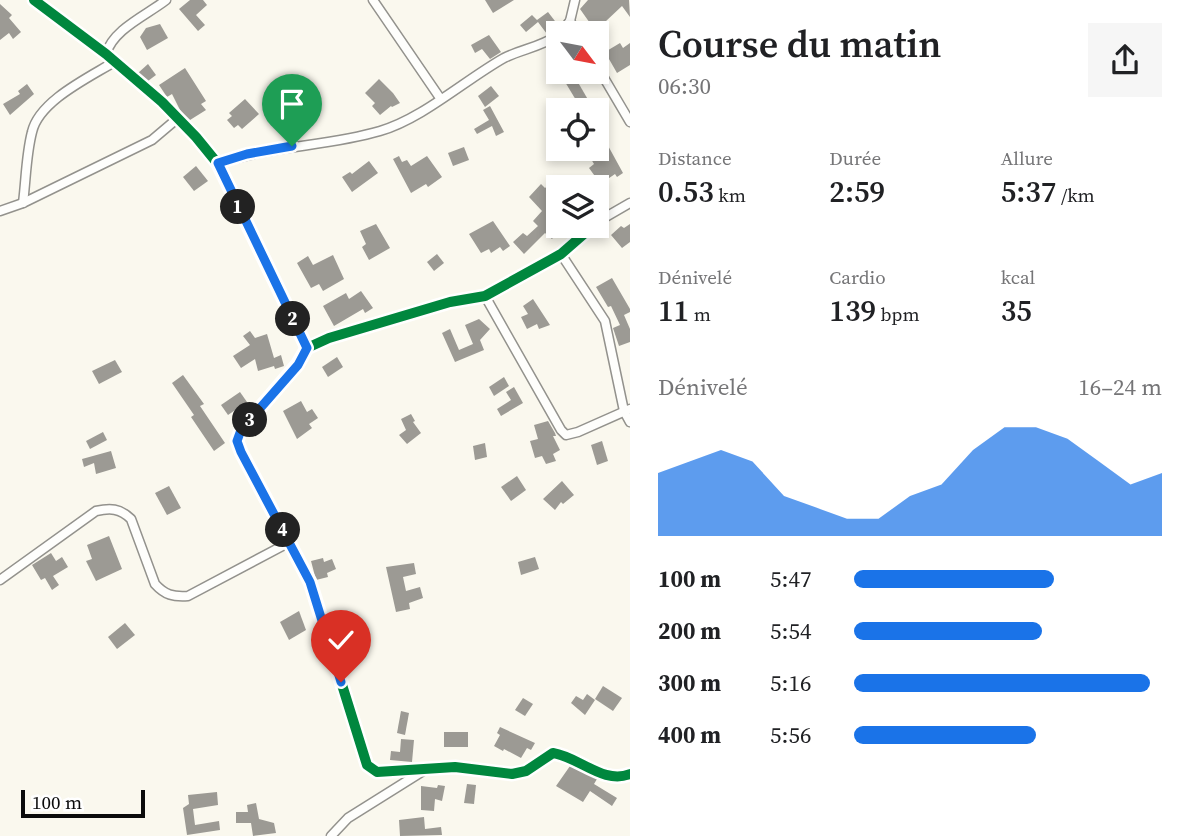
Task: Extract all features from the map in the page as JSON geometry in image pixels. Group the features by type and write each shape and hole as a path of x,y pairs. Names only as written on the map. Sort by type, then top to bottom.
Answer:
{"street":[{"path":"34,0 106,54 178,118 218,163 307,348"},
{"path":"106,54 107,49 122,32 166,0"},
{"path":"373,0 440,98"},
{"path":"570,21 576,0"},
{"path":"218,163 260,151 312,145 380,131 400,124 507,57 546,43"},
{"path":"23,204 32,131 41,113 50,104 114,62"},
{"path":"608,84 630,122"},
{"path":"0,211 23,204 152,139 178,118"},
{"path":"609,215 630,203"},
{"path":"579,238 561,254 485,296 450,302 329,338 307,348 298,365 241,430 237,441 310,582 367,765 377,772 474,768 512,774 526,771 553,753 565,755 610,777 630,774"},
{"path":"561,254 605,321 630,422"},
{"path":"485,296 566,435 627,410"},
{"path":"0,580 96,511 110,508 124,512 131,519 155,584 163,592 175,597 188,596 290,542"},
{"path":"331,836 348,818 425,769"}],"building":[{"path":"190,0 203,0 207,5 196,15 205,25 198,31 179,9"},
{"path":"485,0 514,0 493,13"},
{"path":"588,0 629,0 630,17 622,6 606,21 588,21 580,9"},
{"path":"0,4 12,15 9,18 21,32 13,39 9,33 0,40"},
{"path":"548,12 555,21 546,21 546,33 538,22 526,32 520,25 532,15 537,20"},
{"path":"160,24 168,38 147,50 140,37 146,28"},
{"path":"489,35 501,52 490,59 482,49 475,53 471,45"},
{"path":"620,43 623,48 630,43 630,65 617,73 609,59 609,50"},
{"path":"148,64 156,75 148,81 138,73"},
{"path":"185,68 206,101 201,104 206,110 190,120 181,112 172,94 167,97 159,85"},
{"path":"379,79 400,103 380,115 372,106 375,103 365,93"},
{"path":"27,84 34,94 10,115 3,104 20,94 18,91"},
{"path":"566,84 579,84 587,98 575,98"},
{"path":"491,86 499,96 485,107 478,96"},
{"path":"245,99 259,114 242,129 238,125 234,128 227,120 232,116 229,113"},
{"path":"490,106 504,132 496,136 492,126 477,134 474,129 489,120 483,110"},
{"path":"464,147 469,160 453,166 448,153"},
{"path":"609,147 623,173 609,178 609,175 594,175 589,168 594,164 592,161 609,161"},
{"path":"399,156 402,162 407,160 411,166 427,156 442,177 428,187 426,184 411,193 393,159"},
{"path":"369,161 378,173 352,192 342,177 350,172 352,174"},
{"path":"196,166 208,181 194,191 183,177"},
{"path":"541,184 545,188 546,234 524,254 513,242 523,233 527,236 538,226 533,221 542,211 529,197"},
{"path":"493,221 510,246 503,251 500,247 491,253 489,249 481,253 469,234"},
{"path":"376,224 390,248 369,260 362,247 366,244 360,231"},
{"path":"630,224 630,242 622,248 611,235 621,226 624,228"},
{"path":"437,254 444,263 434,271 427,262"},
{"path":"333,255 344,279 323,291 319,284 311,288 297,263 308,256 313,265"},
{"path":"612,278 630,309 630,312 624,315 630,329 630,342 619,346 613,328 620,325 611,306 608,307 596,287"},
{"path":"361,291 373,308 365,313 363,309 334,326 323,306 346,293 349,299"},
{"path":"533,299 550,325 539,329 537,324 527,329 521,317 528,314 523,306"},
{"path":"479,319 490,329 480,340 484,350 455,362 442,333 450,329 459,350 473,344 465,325"},
{"path":"250,331 255,338 267,334 274,358 281,355 284,366 258,371 255,359 241,368 233,356 250,345 243,336"},
{"path":"337,357 343,367 328,377 322,367"},
{"path":"115,360 122,372 99,384 92,371"},
{"path":"183,375 204,404 200,406 225,443 214,451 172,383"},
{"path":"504,377 509,386 494,396 489,387"},
{"path":"514,387 523,403 501,416 497,409 511,400 506,392"},
{"path":"240,392 247,402 228,415 221,405"},
{"path":"301,401 307,412 312,409 318,418 309,424 312,428 297,439 283,411"},
{"path":"411,414 421,433 407,444 399,435 406,430 401,419"},
{"path":"548,421 560,450 553,454 556,461 546,464 542,456 535,458 530,441 538,439 534,425"},
{"path":"103,432 107,440 90,449 86,441"},
{"path":"602,441 608,461 597,465 591,445"},
{"path":"485,443 487,457 475,460 473,446"},
{"path":"111,451 116,468 96,474 94,463 84,467 82,459"},
{"path":"517,476 526,490 511,501 501,487"},
{"path":"562,481 574,495 563,504 561,502 555,510 543,499"},
{"path":"169,486 181,508 167,515 155,493"},
{"path":"109,536 122,569 96,581 86,561 92,559 87,545"},
{"path":"51,553 56,561 62,557 68,567 53,576 59,585 52,590 45,578 41,580 32,565"},
{"path":"535,557 539,569 521,575 518,562"},
{"path":"323,558 324,562 332,559 336,569 327,573 328,577 316,580 311,561"},
{"path":"414,563 416,574 403,577 406,591 420,587 423,598 409,603 410,609 396,612 386,567"},
{"path":"299,611 306,630 289,640 280,622"},
{"path":"125,623 135,635 117,649 108,637"},
{"path":"603,686 622,698 613,711 595,699"},
{"path":"587,694 595,700 585,715 571,703 576,696 583,700"},
{"path":"523,698 533,704 525,716 515,710"},
{"path":"401,711 409,713 405,735 397,733"},
{"path":"500,727 535,743 531,750 527,748 521,758 494,746 500,735 497,733"},
{"path":"444,732 468,732 468,747 444,747"},
{"path":"401,739 414,740 412,762 390,760 391,751 400,752"},
{"path":"570,766 597,779 594,784 617,798 612,806 590,791 583,802 556,786"},
{"path":"467,784 476,785 474,804 464,803"},
{"path":"438,785 445,786 442,801 435,799 434,811 421,810 421,786 437,788"},
{"path":"217,792 218,805 193,809 195,825 219,821 220,830 187,835 183,808 189,804 188,795"},
{"path":"256,803 259,819 274,823 276,833 253,836 251,823 236,823 236,812 248,812 247,805"},
{"path":"424,817 425,829 441,827 442,835 400,836 399,820"}],"cycle path":[{"path":"34,0 106,54 162,102 218,164 307,348"},
{"path":"579,238 561,254 485,296 450,302 329,338 307,348 297,365 241,430 237,441 310,582 367,765 377,772 455,767 512,774 526,771 553,753 611,776 630,774"}],"route":[{"path":"292,146 247,154 218,163 307,348 298,365 241,430 237,441 310,582 341,682"}]}
